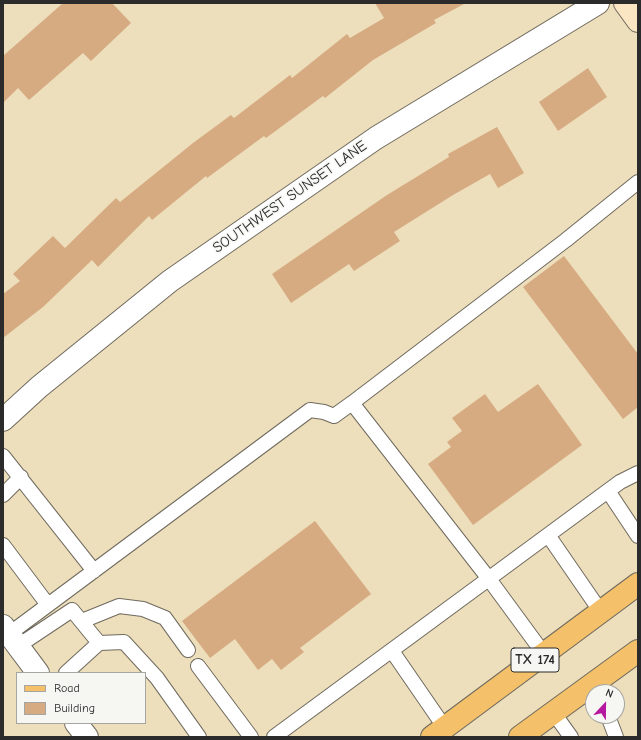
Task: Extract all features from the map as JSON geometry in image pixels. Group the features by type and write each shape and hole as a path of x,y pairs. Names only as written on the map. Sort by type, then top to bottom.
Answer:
{"main road":[{"name":"TX 174","path":"438,732 638,584"},
{"path":"600,684 638,651"},
{"path":"520,737 553,712 585,694"}],"street":[{"name":"SOUTHWEST SUNSET LANE","path":"3,420 39,387 170,281 376,138 598,3"},
{"path":"625,3 638,21"},
{"path":"10,636 37,672"},
{"path":"77,724 86,737"}],"lane":[{"path":"10,636 48,605 310,410 324,412 334,416 352,404 566,240 638,182"},
{"path":"352,404 489,579 544,654"},
{"path":"3,456 94,571"},
{"path":"274,737 620,482 638,473"},
{"path":"3,495 21,477"},
{"path":"608,491 638,536"},
{"path":"548,535 601,612"},
{"path":"3,545 48,605"},
{"path":"82,621 119,606 143,609 165,618 188,650"},
{"path":"10,636 72,610 100,643"},
{"path":"67,672 100,643 124,642 157,678 199,737"},
{"path":"392,651 438,732"},
{"path":"198,666 251,737"},
{"path":"553,712 571,737"},
{"path":"611,724 616,737"}],"building":[{"path":"63,3 112,3 131,23 91,61 83,53 29,100 18,88 3,103 3,56"},
{"path":"375,3 466,3 434,20 436,23 373,60 325,98 323,96 266,138 264,136 207,178 206,176 152,220 149,216 98,267 92,260 43,307 3,338 3,294 20,281 13,274 53,236 65,248 116,198 120,202 193,143 231,115 234,118 290,75 292,78 347,34 350,38 384,18"},
{"path":"588,68 607,97 558,131 539,102"},
{"path":"497,127 524,173 498,188 490,174 394,232 400,241 354,271 349,264 291,303 272,274 387,195 449,157 448,154"},
{"path":"564,256 638,354 638,407 623,419 523,287"},
{"path":"538,384 582,445 473,525 428,464 451,447 447,442 462,431 452,418 485,394 498,412"},
{"path":"315,521 371,594 300,648 304,652 281,670 272,659 258,670 235,639 210,658 182,621"}]}
